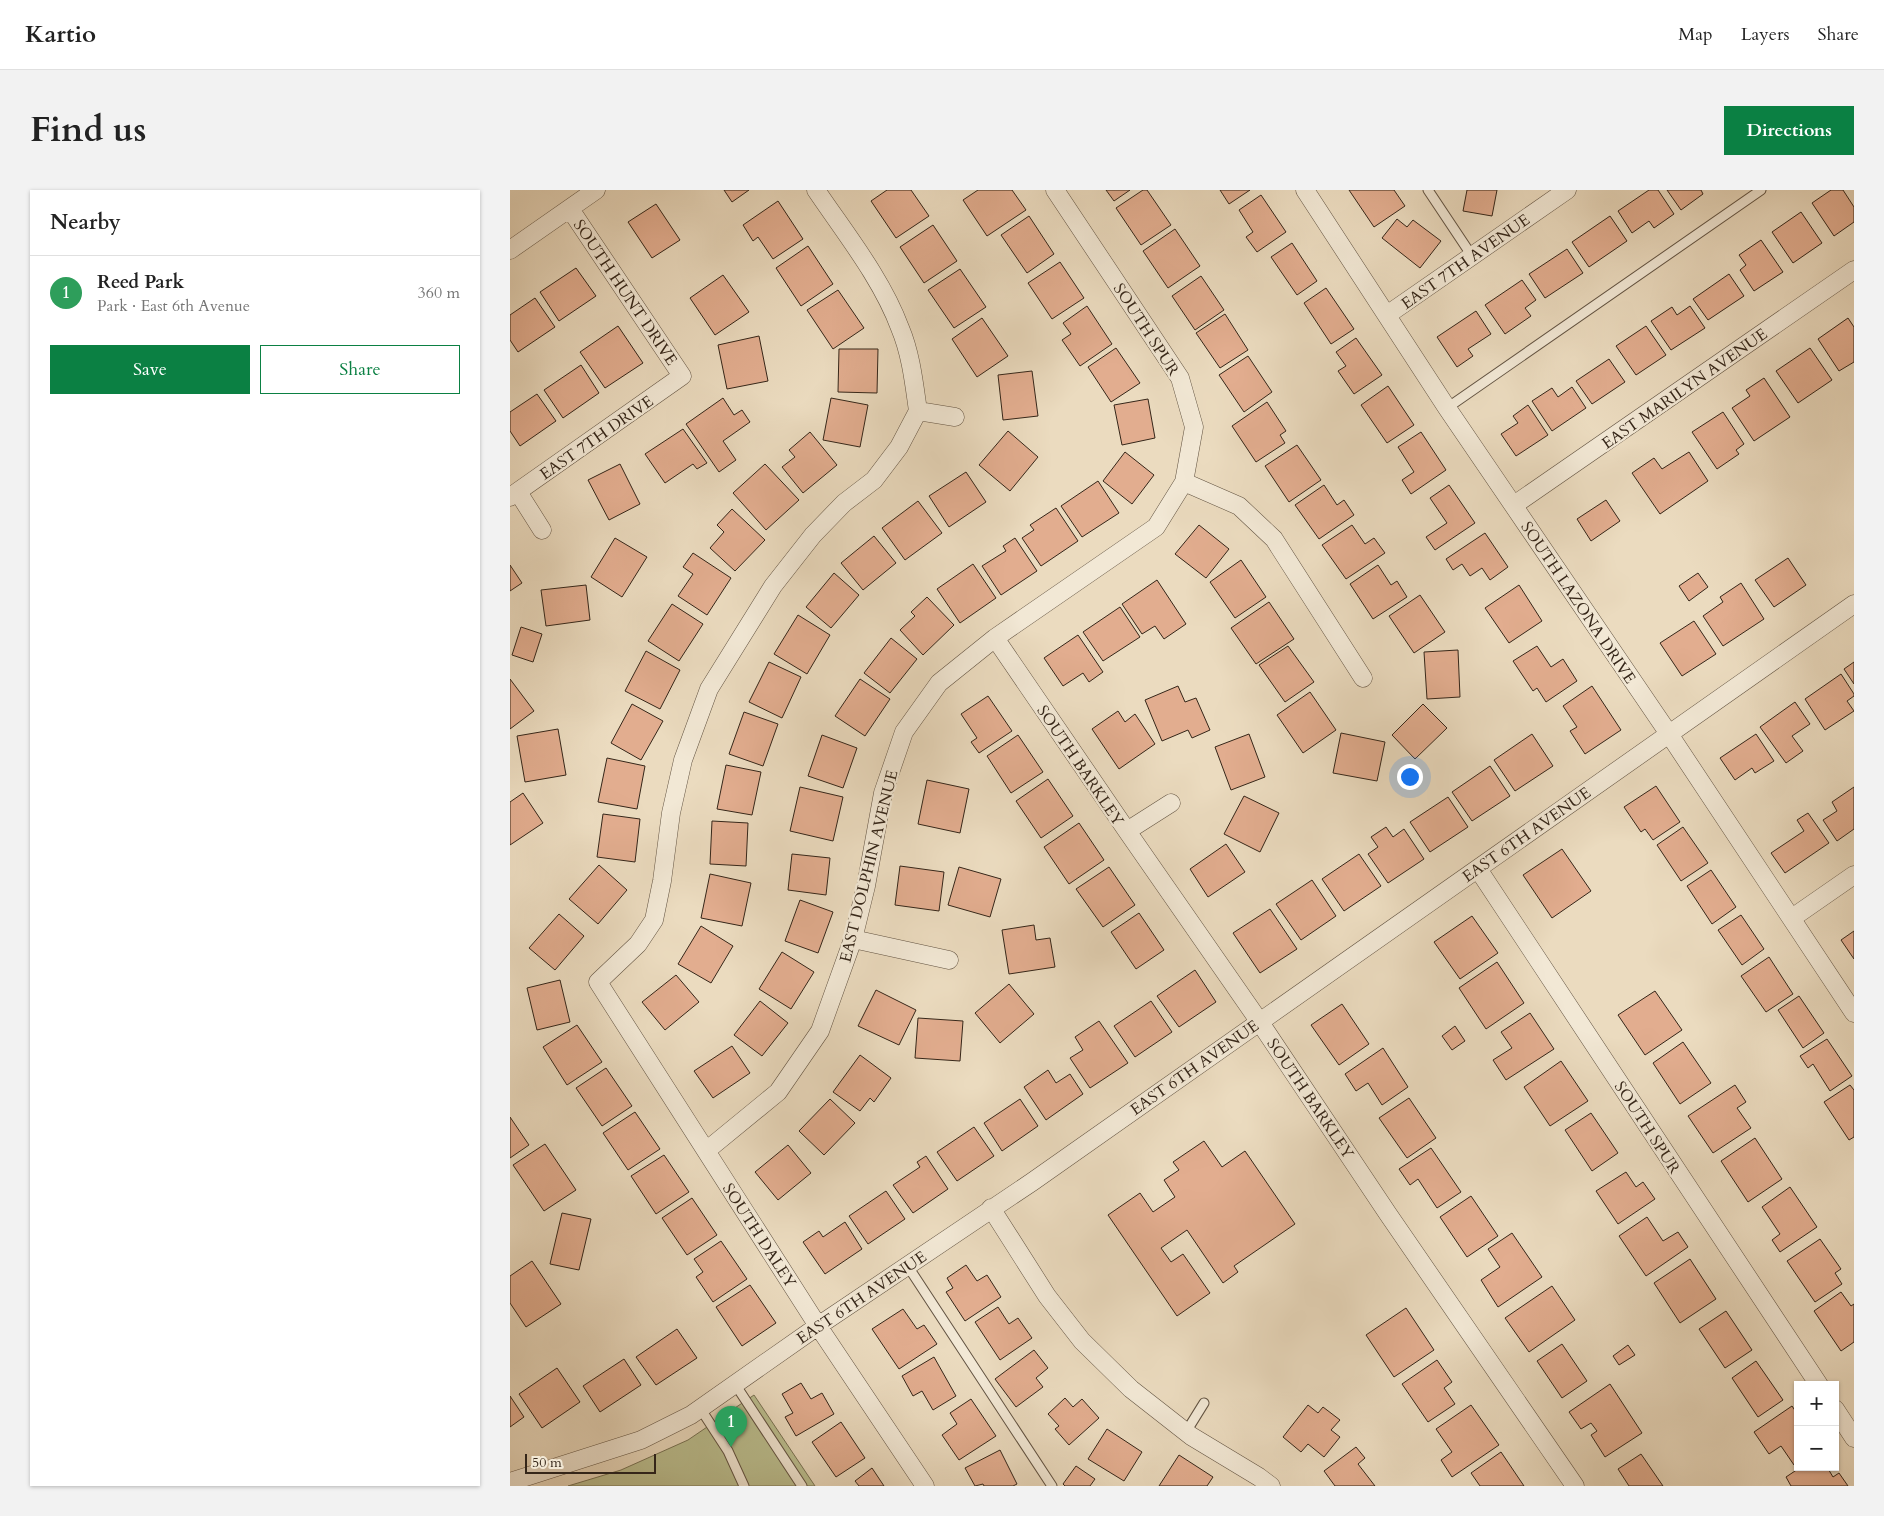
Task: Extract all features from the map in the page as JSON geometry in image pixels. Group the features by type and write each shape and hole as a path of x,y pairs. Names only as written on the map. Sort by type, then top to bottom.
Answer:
{"street":[{"path":"510,250 596,190"},
{"path":"816,190 881,288 901,328 912,368 918,411 955,417"},
{"name":"SOUTH SPUR","path":"1055,190 1180,378 1194,428 1184,482"},
{"name":"SOUTH LAZONA DRIVE","path":"1305,190 1447,408 1669,734 1854,1013"},
{"name":"EAST 7TH AVENUE","path":"1387,315 1558,193"},
{"name":"SOUTH HUNT DRIVE","path":"570,209 682,376"},
{"name":"EAST MARILYN AVENUE","path":"1514,505 1854,270"},
{"name":"EAST 7TH DRIVE","path":"514,495 682,376"},
{"name":"SOUTH DALEY","path":"918,411 899,447 874,480 844,503 813,535 773,586 709,689 683,760 654,920 638,944 598,982 818,1326 925,1486"},
{"path":"1184,482 1239,506 1274,539 1363,678"},
{"name":"EAST DOLPHIN AVENUE","path":"706,1151 778,1092 820,1031 853,939 866,886 883,793 904,732 939,683 995,638 1156,527 1184,482"},
{"path":"514,495 542,530"},
{"name":"EAST 6TH AVENUE","path":"510,1482 641,1440 700,1408 907,1265 1032,1182 1854,604"},
{"name":"SOUTH BARKLEY","path":"995,638 1259,1021 1388,1214 1575,1486"},
{"path":"1127,831 1172,803"},
{"name":"SOUTH SPUR","path":"1478,868 1816,1381"},
{"path":"1792,918 1854,875"},
{"path":"853,939 949,960"},
{"path":"992,1208 1047,1296 1082,1341 1131,1389 1186,1432 1259,1477 1270,1486"},
{"path":"1839,1415 1854,1438"}],"lane":[{"path":"1428,190 1472,256"},
{"path":"1447,408 1761,190"},
{"path":"907,1265 1052,1486"},
{"path":"735,1384 802,1486"},
{"path":"1186,1432 1204,1403"},
{"path":"700,1408 728,1451 744,1486"}],"green space":[{"path":"754,1395 815,1486 568,1486 621,1470 688,1440"}],"building":[{"path":"724,190 749,190 732,202"},
{"path":"887,190 911,190 929,216 896,238 871,201"},
{"path":"978,190 1012,190 1026,210 987,236 963,200"},
{"path":"1106,190 1130,190 1114,201"},
{"path":"1143,190 1147,190 1171,225 1141,245 1116,208"},
{"path":"1220,190 1250,190 1229,204"},
{"path":"1349,190 1394,190 1405,206 1374,227"},
{"path":"1467,190 1497,190 1492,216 1463,211"},
{"path":"1649,190 1658,190 1674,214 1654,228 1649,221 1632,233 1618,211"},
{"path":"1667,190 1701,190 1703,194 1681,210"},
{"path":"1831,190 1843,190 1854,207 1854,222 1834,236 1812,203"},
{"path":"1261,195 1286,232 1257,252 1246,237 1253,232 1239,210"},
{"path":"778,201 803,239 773,259 758,237 753,241 743,225"},
{"path":"656,204 680,240 652,258 628,222"},
{"path":"1801,212 1822,243 1793,263 1772,232"},
{"path":"1029,216 1054,254 1027,273 1001,235"},
{"path":"1610,216 1627,241 1589,267 1572,242"},
{"path":"1397,219 1407,227 1413,220 1441,241 1420,268 1382,238"},
{"path":"933,225 957,261 924,283 900,247"},
{"path":"1175,229 1200,266 1168,288 1143,251"},
{"path":"1761,240 1783,272 1754,291 1740,270 1746,265 1739,255"},
{"path":"1292,243 1317,281 1297,295 1271,257"},
{"path":"808,246 833,284 801,306 776,268"},
{"path":"1567,249 1583,273 1545,298 1529,274"},
{"path":"1060,262 1084,298 1052,319 1028,283"},
{"path":"576,268 596,296 559,321 540,292"},
{"path":"960,269 986,307 954,328 928,290"},
{"path":"1729,274 1744,296 1708,320 1693,299"},
{"path":"723,275 749,312 715,335 690,298"},
{"path":"1201,276 1224,310 1195,330 1172,296"},
{"path":"1522,280 1536,300 1525,308 1531,316 1505,334 1485,305"},
{"path":"1326,288 1354,329 1331,344 1304,303"},
{"path":"838,290 864,328 833,349 807,310"},
{"path":"535,298 555,327 518,352 510,340 510,315"},
{"path":"1087,306 1112,344 1080,366 1062,340 1071,334 1063,323"},
{"path":"1690,306 1705,328 1671,350 1651,321 1672,307 1677,315"},
{"path":"1476,311 1491,334 1468,349 1473,356 1457,367 1437,337"},
{"path":"1225,314 1248,350 1220,368 1196,333"},
{"path":"982,318 1008,356 977,377 952,339"},
{"path":"1848,318 1854,327 1854,362 1839,371 1818,339"},
{"path":"618,326 643,363 605,388 580,352"},
{"path":"1646,326 1666,355 1636,375 1616,346"},
{"path":"759,336 768,381 727,389 718,345"},
{"path":"1356,338 1382,375 1354,394 1338,371 1346,366 1336,352"},
{"path":"1116,348 1140,383 1111,402 1088,367"},
{"path":"1810,348 1832,380 1798,403 1776,371"},
{"path":"839,349 878,349 877,393 838,392"},
{"path":"1248,356 1272,392 1244,412 1219,375"},
{"path":"1609,359 1625,382 1592,404 1576,381"},
{"path":"581,365 599,393 563,418 544,390"},
{"path":"1032,371 1038,416 1003,420 998,375"},
{"path":"1764,378 1790,417 1754,441 1732,408 1750,396 1746,390"},
{"path":"1388,386 1414,425 1387,443 1361,405"},
{"path":"1572,387 1586,408 1552,431 1532,401 1552,388 1558,397"},
{"path":"537,394 556,421 520,446 510,431 510,412"},
{"path":"723,398 734,415 742,410 750,422 723,441 736,460 719,472 686,424"},
{"path":"831,398 868,405 860,447 823,440"},
{"path":"1148,399 1155,438 1122,445 1114,405"},
{"path":"1267,402 1286,431 1280,435 1285,443 1256,462 1232,426"},
{"path":"1528,405 1548,435 1516,456 1501,434 1518,423 1513,416"},
{"path":"1723,412 1744,444 1736,450 1739,454 1717,469 1692,432"},
{"path":"683,429 707,463 697,469 693,464 665,483 645,454"},
{"path":"1008,431 1038,457 1010,491 979,465"},
{"path":"810,432 837,465 803,493 782,467 795,457 789,450"},
{"path":"1421,432 1446,470 1411,494 1402,480 1414,472 1398,447"},
{"path":"1297,445 1321,480 1289,502 1265,466"},
{"path":"1125,452 1154,475 1132,504 1103,481"},
{"path":"1689,452 1708,481 1660,514 1632,473 1654,458 1662,469"},
{"path":"620,464 640,504 609,520 588,480"},
{"path":"765,464 799,500 766,530 733,493"},
{"path":"966,472 986,502 949,527 929,496"},
{"path":"1098,481 1119,513 1082,537 1061,506"},
{"path":"1324,485 1337,505 1344,500 1354,515 1319,539 1295,505"},
{"path":"1449,485 1475,523 1435,550 1426,537 1447,523 1430,498"},
{"path":"1606,500 1620,521 1591,541 1577,519"},
{"path":"918,501 942,533 905,560 882,528"},
{"path":"1056,508 1078,541 1041,566 1022,538 1034,530 1030,525"},
{"path":"732,509 765,540 735,571 710,548 724,532 717,525"},
{"path":"1199,525 1229,549 1206,578 1175,554"},
{"path":"1352,525 1365,544 1374,538 1385,553 1346,579 1322,545"},
{"path":"1485,533 1508,567 1490,580 1482,568 1470,576 1462,564 1453,570 1446,559"},
{"path":"874,536 896,563 863,590 841,563"},
{"path":"615,538 647,557 622,597 591,577"},
{"path":"1015,538 1037,571 1001,595 982,566 1006,551 1003,546"},
{"path":"693,553 731,578 707,615 678,596 693,574 683,567"},
{"path":"1788,558 1806,585 1774,607 1755,580"},
{"path":"1241,560 1266,597 1235,618 1210,582"},
{"path":"973,564 996,598 960,623 937,589"},
{"path":"510,565 522,583 510,591"},
{"path":"1378,565 1391,585 1397,581 1407,597 1373,619 1350,584"},
{"path":"834,573 859,595 831,628 806,607"},
{"path":"1698,573 1708,587 1689,601 1679,586"},
{"path":"1157,580 1186,624 1164,639 1155,626 1142,634 1122,604"},
{"path":"1741,583 1764,619 1723,646 1703,616 1723,602 1720,597"},
{"path":"586,585 590,620 546,626 541,590"},
{"path":"1519,585 1542,621 1509,643 1485,608"},
{"path":"1420,595 1445,632 1414,653 1389,616"},
{"path":"927,597 954,625 923,655 900,630 915,616 911,612"},
{"path":"1269,602 1294,639 1256,664 1231,628"},
{"path":"672,604 703,624 679,661 648,641"},
{"path":"1120,607 1140,637 1103,661 1083,632"},
{"path":"798,615 830,635 807,674 774,654"},
{"path":"1694,621 1716,654 1682,676 1660,643"},
{"path":"521,627 542,634 533,662 512,655"},
{"path":"1078,635 1103,672 1089,682 1083,673 1063,686 1044,658"},
{"path":"891,638 917,659 890,693 864,673"},
{"path":"1288,646 1314,682 1285,702 1259,665"},
{"path":"1537,646 1551,667 1563,659 1577,681 1546,702 1537,688 1533,691 1513,661"},
{"path":"1458,650 1460,697 1427,699 1424,652"},
{"path":"646,651 680,670 660,709 625,691"},
{"path":"769,662 801,677 782,718 749,702"},
{"path":"1854,662 1854,684 1844,669"},
{"path":"1841,674 1854,694 1847,701 1854,711 1825,730 1805,699"},
{"path":"510,679 534,711 510,729"},
{"path":"860,679 890,699 865,736 835,716"},
{"path":"1178,686 1185,702 1196,698 1210,730 1192,738 1188,730 1162,741 1145,700"},
{"path":"1592,686 1621,730 1585,754 1570,731 1577,727 1563,706"},
{"path":"1310,692 1336,730 1303,753 1277,715"},
{"path":"988,696 1012,731 979,753 971,742 977,738 961,714"},
{"path":"1795,702 1810,724 1792,736 1803,751 1786,763 1760,727"},
{"path":"632,704 663,721 641,760 611,743"},
{"path":"1423,704 1447,728 1415,759 1392,735"},
{"path":"1118,711 1125,722 1135,714 1155,744 1119,769 1092,729"},
{"path":"744,712 778,724 763,766 729,754"},
{"path":"558,729 566,775 525,782 517,736"},
{"path":"1341,733 1385,742 1377,781 1333,773"},
{"path":"1249,734 1265,777 1231,790 1215,747"},
{"path":"1532,734 1553,766 1515,791 1494,760"},
{"path":"1756,734 1774,761 1755,773 1752,768 1735,780 1720,758"},
{"path":"822,735 857,748 843,788 808,776"},
{"path":"1018,735 1043,772 1011,793 987,756"},
{"path":"607,758 645,766 637,809 598,802"},
{"path":"726,765 761,772 752,815 717,809"},
{"path":"1490,766 1510,796 1472,821 1452,792"},
{"path":"1048,779 1073,816 1041,838 1016,801"},
{"path":"927,780 969,789 960,833 918,824"},
{"path":"1656,786 1680,822 1653,840 1645,829 1641,832 1624,807"},
{"path":"800,787 843,797 833,841 790,831"},
{"path":"1854,787 1854,829 1837,841 1823,820 1837,811 1832,802"},
{"path":"523,793 543,823 510,845 510,802"},
{"path":"1244,796 1279,813 1260,852 1224,834"},
{"path":"1448,797 1468,827 1430,852 1410,822"},
{"path":"1808,813 1829,843 1785,873 1771,853 1804,831 1797,820"},
{"path":"603,814 640,819 635,862 597,857"},
{"path":"712,821 748,823 746,866 710,864"},
{"path":"1079,823 1104,860 1069,884 1044,847"},
{"path":"1386,827 1393,837 1404,829 1424,859 1388,883 1368,854 1378,847 1371,837"},
{"path":"1683,827 1708,863 1681,881 1657,845"},
{"path":"1226,844 1245,872 1208,897 1190,869"},
{"path":"1562,849 1591,891 1552,918 1523,875"},
{"path":"792,854 830,858 826,895 788,890"},
{"path":"1359,854 1381,886 1344,911 1322,879"},
{"path":"599,865 627,890 598,924 569,899"},
{"path":"900,866 944,872 939,911 895,905"},
{"path":"959,867 1001,879 990,917 948,905"},
{"path":"1109,867 1135,905 1103,927 1076,889"},
{"path":"1711,870 1736,907 1712,924 1687,886"},
{"path":"710,874 751,883 742,926 701,918"},
{"path":"1312,880 1336,916 1301,940 1276,904"},
{"path":"800,900 833,912 818,953 785,941"},
{"path":"1270,909 1297,949 1260,973 1233,933"},
{"path":"1139,913 1164,950 1136,969 1111,932"},
{"path":"559,914 584,936 555,970 529,948"},
{"path":"1741,915 1764,949 1742,965 1718,930"},
{"path":"1472,916 1498,953 1460,979 1434,942"},
{"path":"1034,925 1036,940 1050,938 1055,967 1009,974 1002,930"},
{"path":"701,926 733,946 711,983 678,964"},
{"path":"1854,931 1854,959 1841,940"},
{"path":"782,952 814,972 791,1009 759,989"},
{"path":"1769,957 1793,994 1766,1012 1741,976"},
{"path":"1497,962 1524,1003 1486,1029 1459,988"},
{"path":"1195,970 1216,1002 1179,1027 1157,996"},
{"path":"676,975 699,1002 665,1030 642,1002"},
{"path":"560,980 570,1022 537,1030 527,988"},
{"path":"1009,984 1034,1014 1000,1043 975,1013"},
{"path":"876,990 916,1010 899,1045 858,1026"},
{"path":"1655,991 1682,1030 1645,1055 1618,1015"},
{"path":"1799,996 1824,1033 1803,1048 1778,1010"},
{"path":"760,1001 788,1023 762,1056 734,1035"},
{"path":"1151,1001 1172,1032 1135,1057 1114,1026"},
{"path":"1342,1004 1369,1044 1339,1065 1311,1025"},
{"path":"1530,1013 1554,1049 1506,1080 1493,1060 1512,1048 1501,1032"},
{"path":"918,1018 963,1021 960,1061 915,1058"},
{"path":"1099,1021 1128,1063 1090,1088 1070,1058 1083,1050 1075,1037"},
{"path":"577,1025 602,1062 567,1085 543,1047"},
{"path":"1455,1026 1465,1041 1452,1050 1442,1036"},
{"path":"1827,1039 1852,1076 1830,1091 1813,1064 1808,1068 1800,1056"},
{"path":"1683,1042 1711,1083 1680,1104 1653,1063"},
{"path":"732,1046 750,1073 713,1098 694,1071"},
{"path":"1383,1048 1408,1087 1382,1105 1368,1083 1356,1091 1345,1074"},
{"path":"860,1055 891,1078 874,1102 870,1098 860,1111 833,1092"},
{"path":"1561,1061 1588,1101 1550,1126 1524,1087"},
{"path":"606,1068 632,1106 602,1126 576,1088"},
{"path":"1048,1070 1056,1083 1070,1074 1083,1094 1046,1120 1024,1087"},
{"path":"1735,1085 1746,1102 1737,1108 1751,1128 1713,1153 1688,1116"},
{"path":"1850,1085 1854,1090 1854,1137 1849,1140 1824,1102"},
{"path":"1409,1098 1436,1138 1407,1158 1379,1118"},
{"path":"830,1099 855,1123 824,1155 799,1131"},
{"path":"1020,1099 1038,1126 1002,1151 984,1123"},
{"path":"635,1112 660,1149 628,1170 603,1133"},
{"path":"1591,1113 1618,1153 1592,1171 1565,1130"},
{"path":"510,1117 529,1145 510,1158"},
{"path":"974,1127 994,1156 957,1181 937,1152"},
{"path":"1755,1138 1782,1179 1748,1202 1721,1161"},
{"path":"1204,1141 1222,1167 1245,1151 1295,1224 1234,1266 1238,1272 1223,1283 1187,1230 1161,1248 1171,1262 1183,1254 1210,1293 1177,1316 1108,1215 1140,1193 1153,1212 1175,1197 1164,1180 1179,1170 1173,1162"},
{"path":"545,1144 576,1190 544,1211 513,1165"},
{"path":"788,1145 811,1173 778,1200 755,1172"},
{"path":"1431,1148 1461,1192 1437,1208 1418,1179 1410,1185 1399,1169"},
{"path":"664,1155 689,1192 656,1214 631,1176"},
{"path":"926,1156 948,1189 913,1213 893,1185 920,1167 917,1162"},
{"path":"1626,1172 1636,1187 1643,1182 1655,1199 1618,1224 1596,1191"},
{"path":"1790,1187 1817,1227 1780,1252 1772,1240 1780,1234 1762,1207"},
{"path":"886,1191 905,1219 868,1244 849,1216"},
{"path":"1471,1196 1498,1236 1467,1257 1440,1217"},
{"path":"692,1198 717,1235 687,1255 662,1218"},
{"path":"562,1213 591,1219 579,1270 550,1264"},
{"path":"1647,1217 1663,1241 1678,1232 1688,1247 1646,1276 1619,1236"},
{"path":"845,1222 862,1249 825,1274 803,1242 819,1231 823,1237"},
{"path":"1512,1233 1542,1277 1498,1307 1481,1280 1500,1267 1488,1249"},
{"path":"1820,1239 1841,1269 1835,1273 1842,1284 1815,1302 1787,1261"},
{"path":"721,1241 747,1279 713,1302 696,1277 703,1272 694,1259"},
{"path":"1690,1259 1716,1299 1680,1323 1654,1283"},
{"path":"532,1261 561,1304 526,1327 510,1303 510,1276"},
{"path":"966,1265 977,1281 987,1275 1001,1297 965,1321 946,1292 953,1288 947,1278"},
{"path":"750,1285 776,1323 742,1346 716,1307"},
{"path":"1552,1286 1575,1320 1529,1352 1505,1318"},
{"path":"1841,1292 1851,1306 1854,1304 1854,1342 1841,1351 1814,1311"},
{"path":"998,1307 1009,1324 1018,1318 1032,1338 1000,1360 975,1322"},
{"path":"1406,1308 1434,1350 1394,1377 1366,1335"},
{"path":"903,1309 917,1329 924,1325 937,1344 899,1369 872,1329"},
{"path":"1726,1311 1752,1350 1725,1368 1699,1329"},
{"path":"677,1329 697,1358 656,1385 636,1357"},
{"path":"1562,1344 1587,1381 1562,1398 1537,1361"},
{"path":"1628,1345 1635,1355 1619,1365 1613,1356"},
{"path":"1034,1350 1048,1368 1036,1378 1043,1387 1016,1407 995,1379"},
{"path":"934,1357 956,1396 933,1410 922,1391 913,1396 902,1376"},
{"path":"624,1359 641,1385 600,1412 583,1386"},
{"path":"1437,1360 1452,1382 1444,1388 1455,1404 1428,1422 1402,1384"},
{"path":"1756,1361 1783,1400 1758,1417 1732,1378"},
{"path":"557,1368 580,1402 542,1428 519,1394"},
{"path":"801,1383 811,1399 822,1393 834,1414 796,1436 785,1417 793,1413 782,1394"},
{"path":"1610,1384 1642,1433 1605,1457 1591,1435 1597,1431 1591,1423 1581,1429 1569,1412"},
{"path":"510,1396 524,1417 510,1427"},
{"path":"1065,1398 1073,1407 1082,1399 1099,1418 1069,1445 1055,1429 1059,1426 1048,1414"},
{"path":"971,1399 996,1436 959,1460 942,1435 957,1424 950,1413"},
{"path":"1308,1405 1318,1413 1323,1407 1340,1420 1331,1430 1340,1437 1324,1457 1308,1444 1301,1452 1283,1437"},
{"path":"1471,1405 1499,1445 1452,1477 1441,1460 1452,1452 1436,1429"},
{"path":"1792,1406 1794,1409 1794,1465 1781,1446 1769,1454 1754,1432"},
{"path":"841,1422 865,1458 836,1477 812,1442"},
{"path":"1107,1429 1142,1452 1124,1481 1088,1459"},
{"path":"1356,1447 1365,1458 1358,1464 1375,1486 1335,1486 1324,1471"},
{"path":"1000,1450 1017,1484 1013,1486 984,1486 983,1484 975,1486 965,1468"},
{"path":"1501,1452 1524,1486 1480,1486 1471,1473"},
{"path":"1641,1454 1663,1486 1629,1486 1618,1469"},
{"path":"1179,1455 1213,1477 1207,1486 1159,1486"},
{"path":"1076,1466 1095,1479 1090,1486 1065,1486 1063,1484"},
{"path":"872,1468 884,1486 859,1486 855,1481"},
{"path":"1795,1471 1829,1471 1833,1477 1839,1473 1848,1486 1791,1486 1786,1477"}],"place":[{"name":"Reed Park","path":"731,1447"}]}
